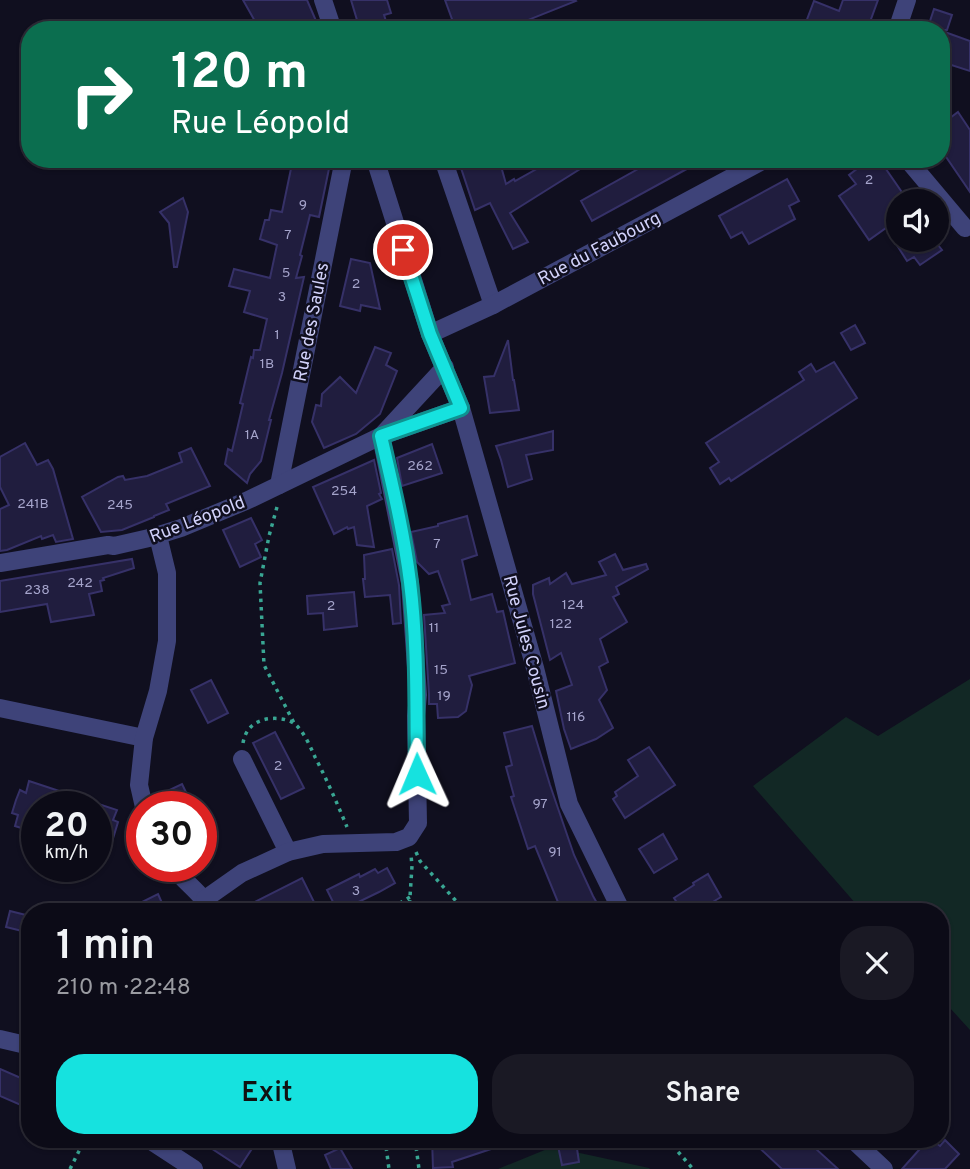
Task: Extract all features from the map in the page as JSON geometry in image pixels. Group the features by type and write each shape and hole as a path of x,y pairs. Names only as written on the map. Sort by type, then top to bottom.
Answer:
{"street":[{"path":"323,0 330,21"},
{"path":"900,21 907,0"},
{"name":"Rue des Saules","path":"279,485 342,168"},
{"path":"378,168 430,334 445,367"},
{"path":"446,168 494,305"},
{"name":"Rue du Faubourg","path":"430,334 494,305 749,168"},
{"path":"915,168 965,228"},
{"name":"Rue Léopold","path":"381,436 445,367"},
{"name":"Rue Jules Cousin","path":"445,367 461,408 535,667 569,804 618,903"},
{"name":"Rue Léopold","path":"0,563 114,546 158,536 279,485 381,436 461,408"},
{"path":"210,903 242,873 288,852 314,845 396,842 409,837 415,830 418,818 418,695 410,583 381,436"},
{"path":"140,791 144,737 158,691 167,641 167,573 158,536"},
{"path":"0,708 144,737"},
{"path":"243,759 288,852"},
{"path":"185,882 206,903"},
{"path":"0,1039 21,1044"},
{"path":"162,1148 194,1169"},
{"path":"282,1148 287,1169"},
{"path":"862,1148 884,1169"}],"path":[{"path":"279,485 281,493 260,583 264,665 327,780 354,843"},
{"path":"243,759 245,733 257,722 268,718 294,723"},
{"path":"409,837 412,866 410,903"},
{"path":"409,837 420,861 458,903"},
{"path":"400,903 411,896"},
{"path":"69,1169 80,1148"},
{"path":"386,1148 389,1169"},
{"path":"416,1148 419,1169"},
{"path":"675,1148 693,1169"}],"green space":[{"path":"970,679 970,1030 949,1007 949,903 855,903 753,786 846,717 878,736"},
{"path":"550,1148 557,1148 650,1169 498,1169"}],"building":[{"path":"243,0 307,0 316,21 255,21"},
{"path":"351,0 387,0 391,13 384,15 386,21 357,21"},
{"path":"445,0 576,1 526,21 453,21"},
{"path":"843,0 878,0 870,21 806,21 814,1 839,11"},
{"path":"934,9 952,15 950,21 930,21"},
{"path":"950,34 970,41 970,71 950,65"},
{"path":"958,112 970,130 970,192 950,163 950,118"},
{"path":"291,168 329,168 319,217 310,215 300,255 302,256 296,278 304,277 261,461 250,474 247,483 225,464 228,449 232,451 251,357 253,358 254,350 260,350 267,319 244,312 250,291 229,286 234,269 270,278 277,245 260,239 271,210 282,212"},
{"path":"461,168 502,168 506,184 538,168 582,168 510,213 528,242 513,249 490,203 475,210"},
{"path":"640,168 689,168 592,221 581,201"},
{"path":"858,168 885,168 900,189 886,189 886,228 869,240 839,196 856,184 849,175"},
{"path":"787,179 799,201 789,206 795,219 749,244 742,232 731,238 719,216"},
{"path":"183,198 188,212 177,267 174,267 169,223 160,212"},
{"path":"901,252 939,252 920,265 914,257 907,261"},
{"path":"351,259 370,263 380,309 361,305 360,311 340,306"},
{"path":"855,325 865,343 851,350 841,333"},
{"path":"508,340 519,410 490,413 484,377 494,376"},
{"path":"375,347 391,353 386,365 397,371 380,414 356,434 324,448 312,422 316,405 321,406 322,394 340,377 356,393"},
{"path":"834,362 857,398 731,481 729,478 720,484 710,468 719,462 706,443 804,380 799,372 811,364 816,372"},
{"path":"553,431 553,450 526,455 532,479 508,487 496,446"},
{"path":"25,443 37,465 48,460 53,469 73,539 56,542 53,535 42,539 41,536 0,551 0,509 9,505 0,487 0,457"},
{"path":"432,444 442,473 402,486 397,458"},
{"path":"191,448 210,486 166,504 169,510 154,517 122,530 101,532 82,497 118,477 123,476 125,480 147,476 182,462 179,453"},
{"path":"374,460 382,499 367,506 374,547 357,545 354,527 347,527 334,534 313,487"},
{"path":"467,516 477,555 462,560 471,600 492,594 497,612 503,611 515,663 469,676 472,685 466,711 458,717 438,718 437,704 429,704 424,615 445,613 442,606 450,604 438,571 429,574 417,562 411,532"},
{"path":"251,518 262,540 255,544 261,557 240,567 223,530"},
{"path":"392,549 399,585 401,623 393,624 390,595 365,597 363,579 364,555"},
{"path":"615,554 623,570 646,564 648,569 616,587 619,594 613,597 627,622 600,639 608,662 599,667 607,690 599,700 613,728 596,739 571,749 556,691 572,685 561,653 550,660 533,585 549,578 550,584 566,573 572,584 606,575 599,562"},
{"path":"132,559 134,568 103,578 104,580 100,581 102,591 89,594 94,615 51,622 47,604 0,612 0,581"},
{"path":"354,592 357,626 324,630 323,613 308,614 307,596"},
{"path":"211,680 228,713 208,723 191,690"},
{"path":"532,726 574,855 597,903 558,903 535,846 528,849 511,797 514,796 506,767 512,765 504,733"},
{"path":"275,732 304,788 281,799 253,743"},
{"path":"649,747 675,785 625,818 613,799 617,796 615,792 638,776 628,760"},
{"path":"29,781 59,791 26,791"},
{"path":"182,784 185,791 167,791"},
{"path":"20,790 21,828 15,826 18,815 12,813"},
{"path":"112,808 117,810 113,820 118,822 112,842"},
{"path":"663,834 677,859 654,873 639,849"},
{"path":"387,868 395,883 356,903 334,903 327,890 359,874 360,877 375,869 378,873"},
{"path":"708,874 721,897 711,903 677,903 674,898 694,885 693,883"},
{"path":"302,878 314,902 312,903 253,903"},
{"path":"158,894 162,903 140,903"},
{"path":"10,911 21,914 21,931 6,927"},
{"path":"0,1069 21,1078 21,1105 0,1096"},
{"path":"949,1144 959,1154 945,1169 902,1169 921,1148 949,1148"},
{"path":"211,1148 252,1148 240,1167"},
{"path":"340,1148 352,1169 331,1169 325,1155"},
{"path":"432,1148 494,1148 452,1162 453,1167 433,1168"},
{"path":"558,1148 577,1148 579,1162 562,1165"},
{"path":"760,1148 817,1148 838,1169 782,1169"}],"route":[{"path":"403,250 430,334 461,408 381,436 410,583 418,695 417,774"}]}
